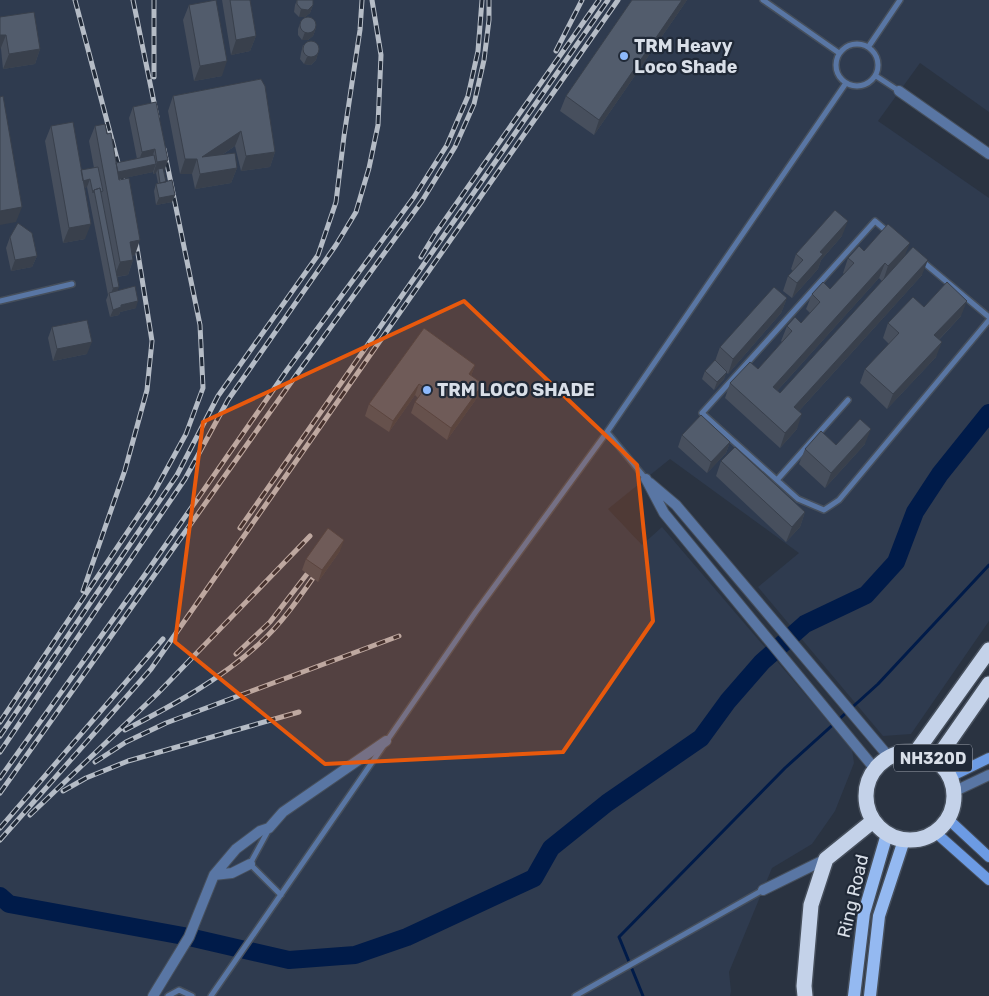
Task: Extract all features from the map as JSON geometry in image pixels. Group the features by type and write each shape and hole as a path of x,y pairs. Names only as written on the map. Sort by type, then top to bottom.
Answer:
{"highway":[{"name":"NH320D","path":"916,752 989,650"},
{"name":"NH320D","path":"936,760 989,684"},
{"name":"NH320D","path":"873,821 866,807 866,788 875,769 889,757 899,753 916,752 936,760 951,784 953,804 948,819"},
{"path":"805,996 804,986 811,906 826,859 873,821 887,834 904,840 920,839 935,832 948,819"}],"main road":[{"name":"Ring Road","path":"854,996 864,913 887,834"},
{"name":"Ring Road","path":"870,996 879,916 904,840"}],"street":[{"path":"899,91 989,154"},
{"path":"646,479 676,505 889,757"},
{"path":"646,479 664,513 875,769"},
{"path":"153,996 189,937 214,875 236,849 260,831 269,828 283,812 386,741"},
{"path":"951,784 989,758"},
{"path":"951,784 989,775"},
{"path":"948,819 989,857"},
{"path":"935,832 989,880"},
{"path":"763,890 826,859"},
{"path":"214,875 232,873 250,864"}],"lane":[{"path":"763,0 839,53"},
{"path":"869,46 900,0"},
{"path":"853,44 869,46 875,52 878,60 876,76 862,86 846,83 840,78 836,69 839,53 845,47 853,44"},
{"path":"876,76 899,91"},
{"path":"212,996 475,612 607,432 846,83"},
{"path":"890,234 875,221 702,413 798,499 824,510 839,500 989,319 921,260"},
{"path":"0,301 72,284"},
{"path":"777,480 848,400"},
{"path":"607,432 646,479"},
{"path":"269,828 250,864 281,895"},
{"path":"576,996 763,890"},
{"path":"168,996 179,990 192,996"}],"highlighted area":[{"path":"464,301 637,465 653,621 563,752 325,764 175,642 203,422"}],"shaded area":[{"path":"0,0 989,0 989,112 920,63 878,121 989,198 989,621 911,734 883,736 758,587 799,553 670,459 608,509 642,545 662,527 852,749 854,763 835,811 812,844 772,868 729,972 730,996 0,996"}],"building":[{"path":"216,0 227,61 200,66 189,5"},
{"path":"230,0 250,0 256,36 236,40"},
{"path":"297,0 313,0 313,5 308,10 301,9 297,4"},
{"name":"TRM Heavy Loco Shade","path":"632,0 682,0 599,120 566,96"},
{"path":"34,12 40,49 9,54 6,35 0,35 0,17"},
{"path":"308,17 314,19 316,25 314,31 308,33 302,31 300,25 302,19"},
{"path":"311,41 317,43 319,49 317,55 311,57 305,55 303,49 305,43"},
{"path":"261,79 265,86 275,152 246,156 241,131 202,157 235,153 237,168 200,174 197,159 185,159 173,96"},
{"path":"3,96 22,207 0,211 0,97"},
{"path":"156,102 168,160 157,162 155,149 142,152 133,107"},
{"path":"73,122 91,224 69,228 51,126"},
{"path":"105,124 107,134 111,133 119,180 129,178 140,240 130,242 133,260 120,262 95,126"},
{"path":"154,155 156,164 118,172 116,163"},
{"path":"98,167 103,191 101,192 100,188 94,190 93,193 90,179 83,181 81,170"},
{"path":"163,168 166,182 160,183 158,169"},
{"path":"172,180 175,195 159,198 156,184"},
{"path":"100,188 119,287 113,288 94,190"},
{"path":"835,210 848,221 820,252 823,254 797,283 788,276 803,260 796,254"},
{"path":"18,223 32,233 37,256 15,260 10,237"},
{"path":"888,224 910,243 888,266 885,263 773,387 780,393 913,247 928,260 794,407 802,414 785,433 730,383 750,362 758,369 792,331 787,326 795,317 801,323 820,302 812,294 823,282 830,289 854,263 848,258 859,246 864,251"},
{"path":"947,282 967,301 934,335 942,342 893,394 865,369 899,333 888,323 913,297 924,307"},
{"path":"135,286 138,301 121,305 121,307 113,310 109,293"},
{"path":"774,287 787,298 733,359 720,347"},
{"path":"87,320 92,342 57,349 52,327"},
{"name":"TRM LOCO SHADE","path":"424,328 475,365 469,374 483,384 451,428 415,402 425,388 419,384 393,421 369,404"},
{"path":"715,360 727,372 717,382 705,371"},
{"path":"701,415 730,442 711,462 682,435"},
{"path":"860,419 871,429 831,473 805,449 821,431 836,445"},
{"path":"735,447 805,512 792,527 721,461"},
{"path":"328,528 344,540 322,570 306,559"}],"waterway":[{"path":"0,896 9,904 189,937 289,960 355,955 407,937 534,878 551,848 607,803 701,738 728,701 762,662 805,624 866,595 896,562 915,512 940,474 989,413"},
{"path":"643,996 619,937 785,768 878,684 989,565"}],"railway":[{"path":"75,0 126,193"},
{"path":"133,0 157,117"},
{"path":"154,0 154,77"},
{"path":"0,736 177,475 218,396 318,255 336,202 360,30 362,0"},
{"path":"0,752 185,479 228,400 336,245 356,212 369,168 378,125 381,55 372,0"},
{"path":"0,778 144,576 287,370 414,197 447,145 468,96 478,51 482,0"},
{"path":"0,793 422,201 455,147 474,104 484,60 489,20 489,0"},
{"path":"556,51 582,0"},
{"path":"421,257 435,234 599,0"},
{"path":"240,528 608,0"},
{"path":"0,840 151,669 618,0"},
{"path":"0,722 153,494 186,434 203,388 200,325 164,149"},
{"path":"83,591 125,470 147,390 152,341 135,235"},
{"path":"30,815 157,694 310,536"},
{"path":"236,654 270,622 307,574"},
{"path":"125,730 196,691 229,669 275,628 313,578"},
{"path":"95,762 126,742 166,723 399,636"},
{"path":"0,828 163,639"},
{"path":"63,791 86,778 128,761 299,712"}],"place":[{"name":"TRM Heavy Loco Shade","path":"624,56"},
{"name":"TRM LOCO SHADE","path":"427,390"}]}
